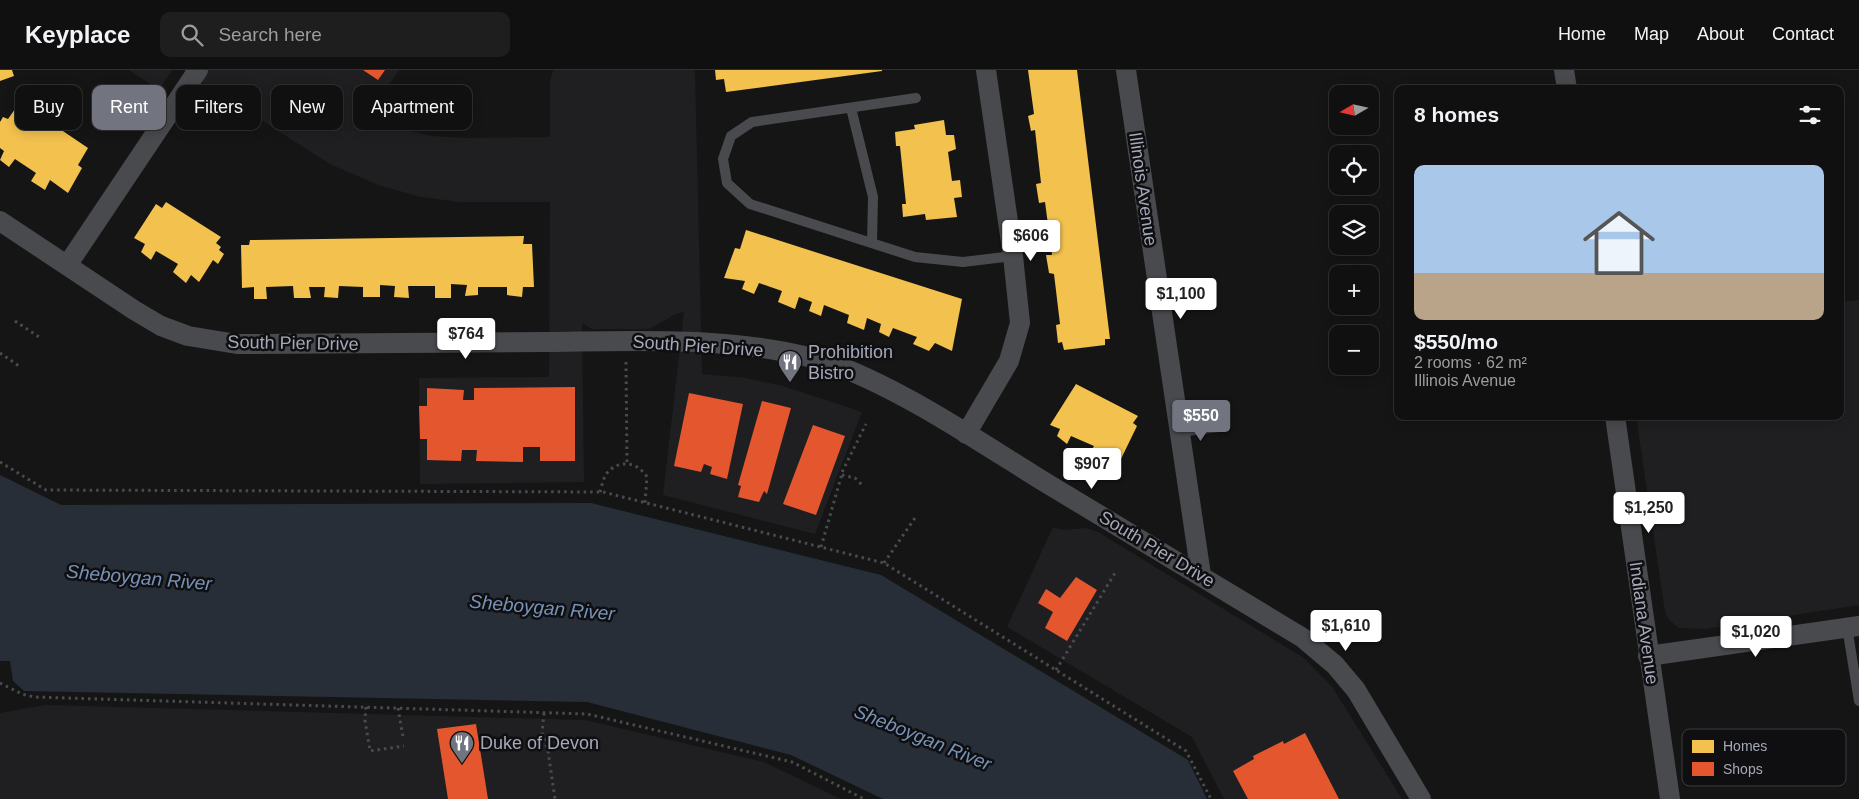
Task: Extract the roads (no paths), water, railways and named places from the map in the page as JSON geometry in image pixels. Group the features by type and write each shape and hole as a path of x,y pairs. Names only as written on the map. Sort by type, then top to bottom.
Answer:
{"street":[{"path":"68,264 198,70"},
{"path":"966,434 1008,362 1018,334 1020,311 986,70"},
{"name":"Illinois Avenue","path":"1126,70 1200,575"},
{"path":"1564,70 1566,85"},
{"name":"South Pier Drive","path":"0,221 161,326 188,336 207,340 238,344 626,342 742,346 794,355 837,366 899,396 966,434 1303,638 1335,665 1356,690 1421,799"},
{"name":"Indiana Avenue","path":"1616,420 1670,799"},
{"path":"1179,427 1218,422"},
{"path":"1648,656 1853,627"}],"lane":[{"path":"916,98 752,122 731,136 723,159 727,183 750,204 915,257 963,262 1013,256"},
{"path":"851,108 873,197 872,243"},
{"path":"1853,627 1859,700"}],"water":[{"name":"Sheboygan River","path":"0,475 61,505 591,503 881,575 1188,760 1207,799 883,799 791,755 587,702 24,691 13,681 10,661 0,661"}],"place":[{"name":"Prohibition Bistro","path":"790,383"},
{"name":"Duke of Devon","path":"462,764"}]}
